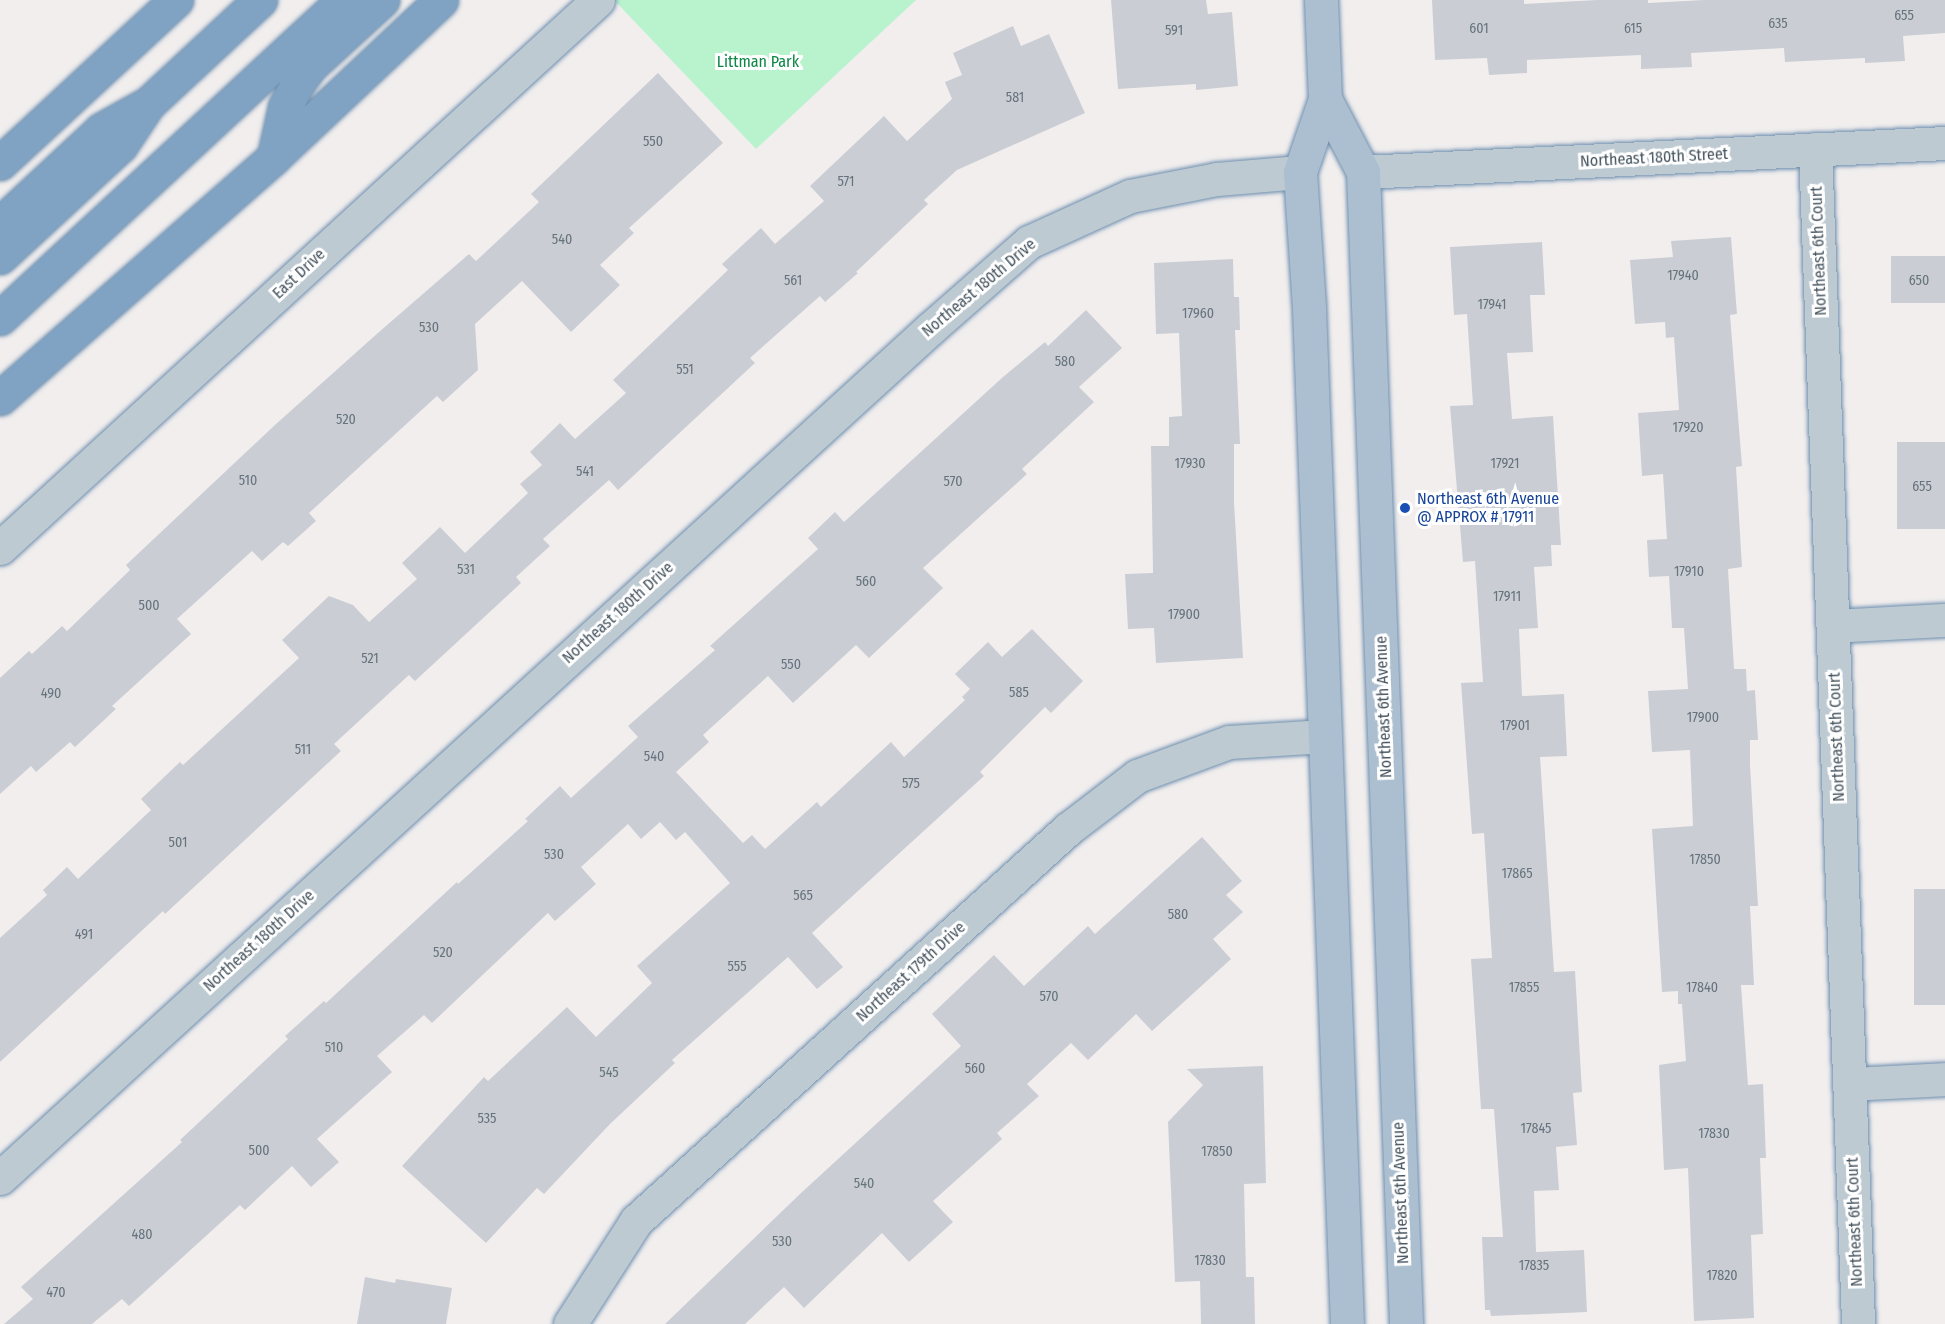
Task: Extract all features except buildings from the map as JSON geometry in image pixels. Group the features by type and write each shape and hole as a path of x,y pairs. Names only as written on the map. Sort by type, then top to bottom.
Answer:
{"highway":[{"path":"0,164 176,0"},
{"path":"0,257 120,146 148,104 260,0"},
{"path":"0,318 343,0"},
{"path":"274,157 285,107 297,84 310,66 382,0"},
{"path":"0,398 274,157 441,0"},
{"path":"0,224 100,130 148,104"}],"main road":[{"name":"Northeast 6th Avenue","path":"1321,0 1325,99 1300,172 1309,308 1347,1324"},
{"name":"Northeast 6th Avenue","path":"1325,99 1363,172 1406,1324"}],"street":[{"name":"East Drive","path":"0,548 598,0"},
{"name":"Northeast 180th Street","path":"1363,172 1945,143"},
{"name":"Northeast 6th Court","path":"1815,149 1858,1324"},
{"name":"Northeast 180th Drive","path":"0,1178 914,344 1029,242 1130,196 1217,179 1300,172"},
{"path":"1833,626 1945,620"},
{"name":"Northeast 179th Drive","path":"570,1324 636,1221 1068,829 1137,776 1229,742 1325,736"},
{"path":"1850,1084 1945,1079"}],"green space":[{"name":"Littman Park","path":"614,0 916,0 756,149"}],"place":[{"name":"Northeast 6th Avenue @ APPROX # 17911","path":"1405,508"}]}
